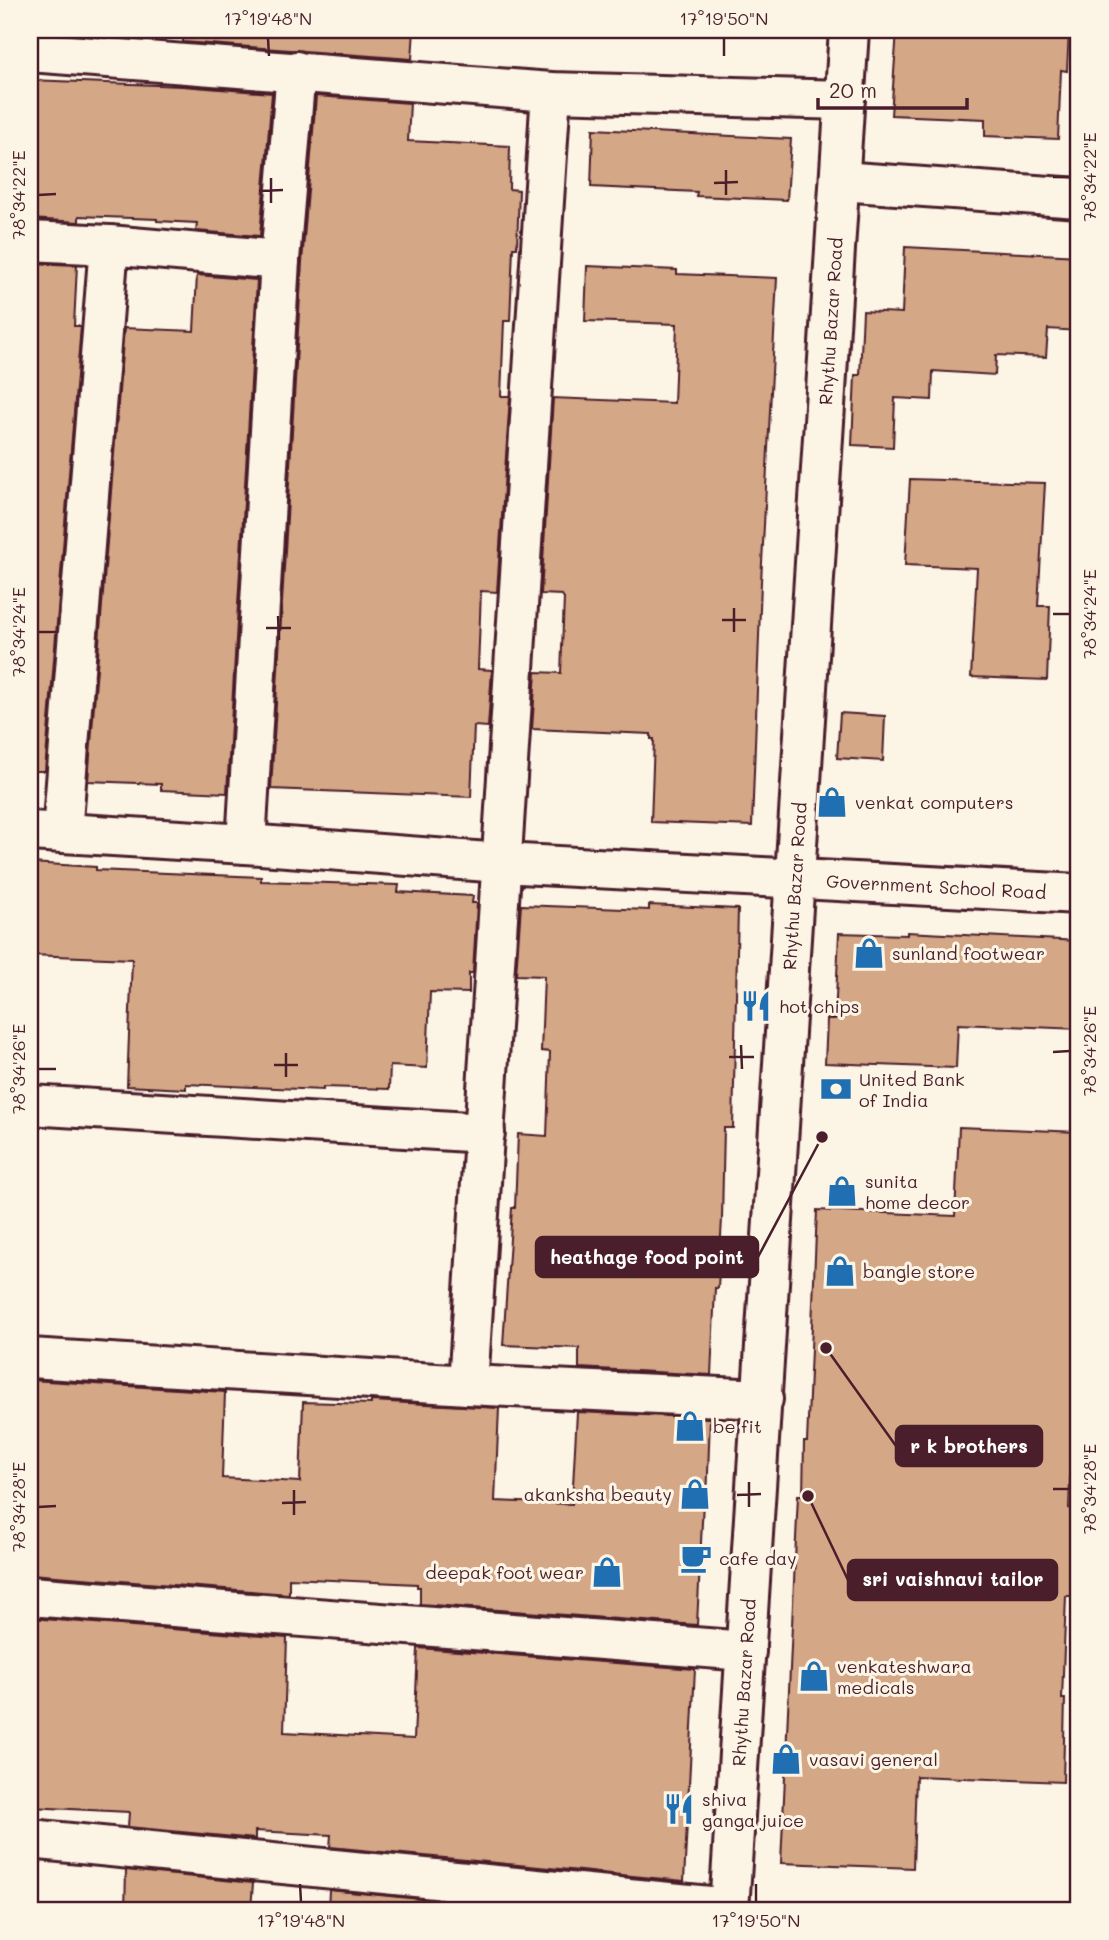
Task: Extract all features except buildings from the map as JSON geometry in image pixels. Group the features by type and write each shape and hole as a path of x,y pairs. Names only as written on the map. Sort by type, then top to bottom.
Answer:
{"street":[{"name":"Rhythu Bazar Road","path":"730,1909 849,30"},
{"path":"30,52 551,92 845,100"},
{"path":"246,844 280,260 296,71"},
{"path":"468,1385 551,92"},
{"path":"840,181 1079,198"},
{"path":"30,241 280,260"},
{"path":"46,832 109,245"},
{"name":"Government School Road","path":"46,832 502,863 1079,894"},
{"path":"30,1105 485,1133"},
{"path":"30,1358 468,1385 762,1399"},
{"path":"30,1595 746,1651"},
{"path":"30,1839 730,1909"}],"place":[{"name":"venkat computers","path":"832,802"},
{"name":"sunland footwear","path":"869,953"},
{"name":"hot chips","path":"756,1006"},
{"name":"United Bank of India","path":"836,1089"},
{"name":"heathage food point","path":"822,1137"},
{"name":"sunita home decor","path":"842,1191"},
{"name":"bangle store","path":"840,1271"},
{"name":"r k brothers","path":"826,1348"},
{"name":"be fit","path":"690,1426"},
{"name":"akanksha beauty","path":"695,1494"},
{"name":"sri vaishnavi tailor","path":"808,1496"},
{"name":"cafe day","path":"696,1558"},
{"name":"deepak foot wear","path":"607,1572"},
{"name":"venkateshwara medicals","path":"814,1676"},
{"name":"vasavi general","path":"786,1759"},
{"name":"shiva ganga juice","path":"679,1809"}]}
